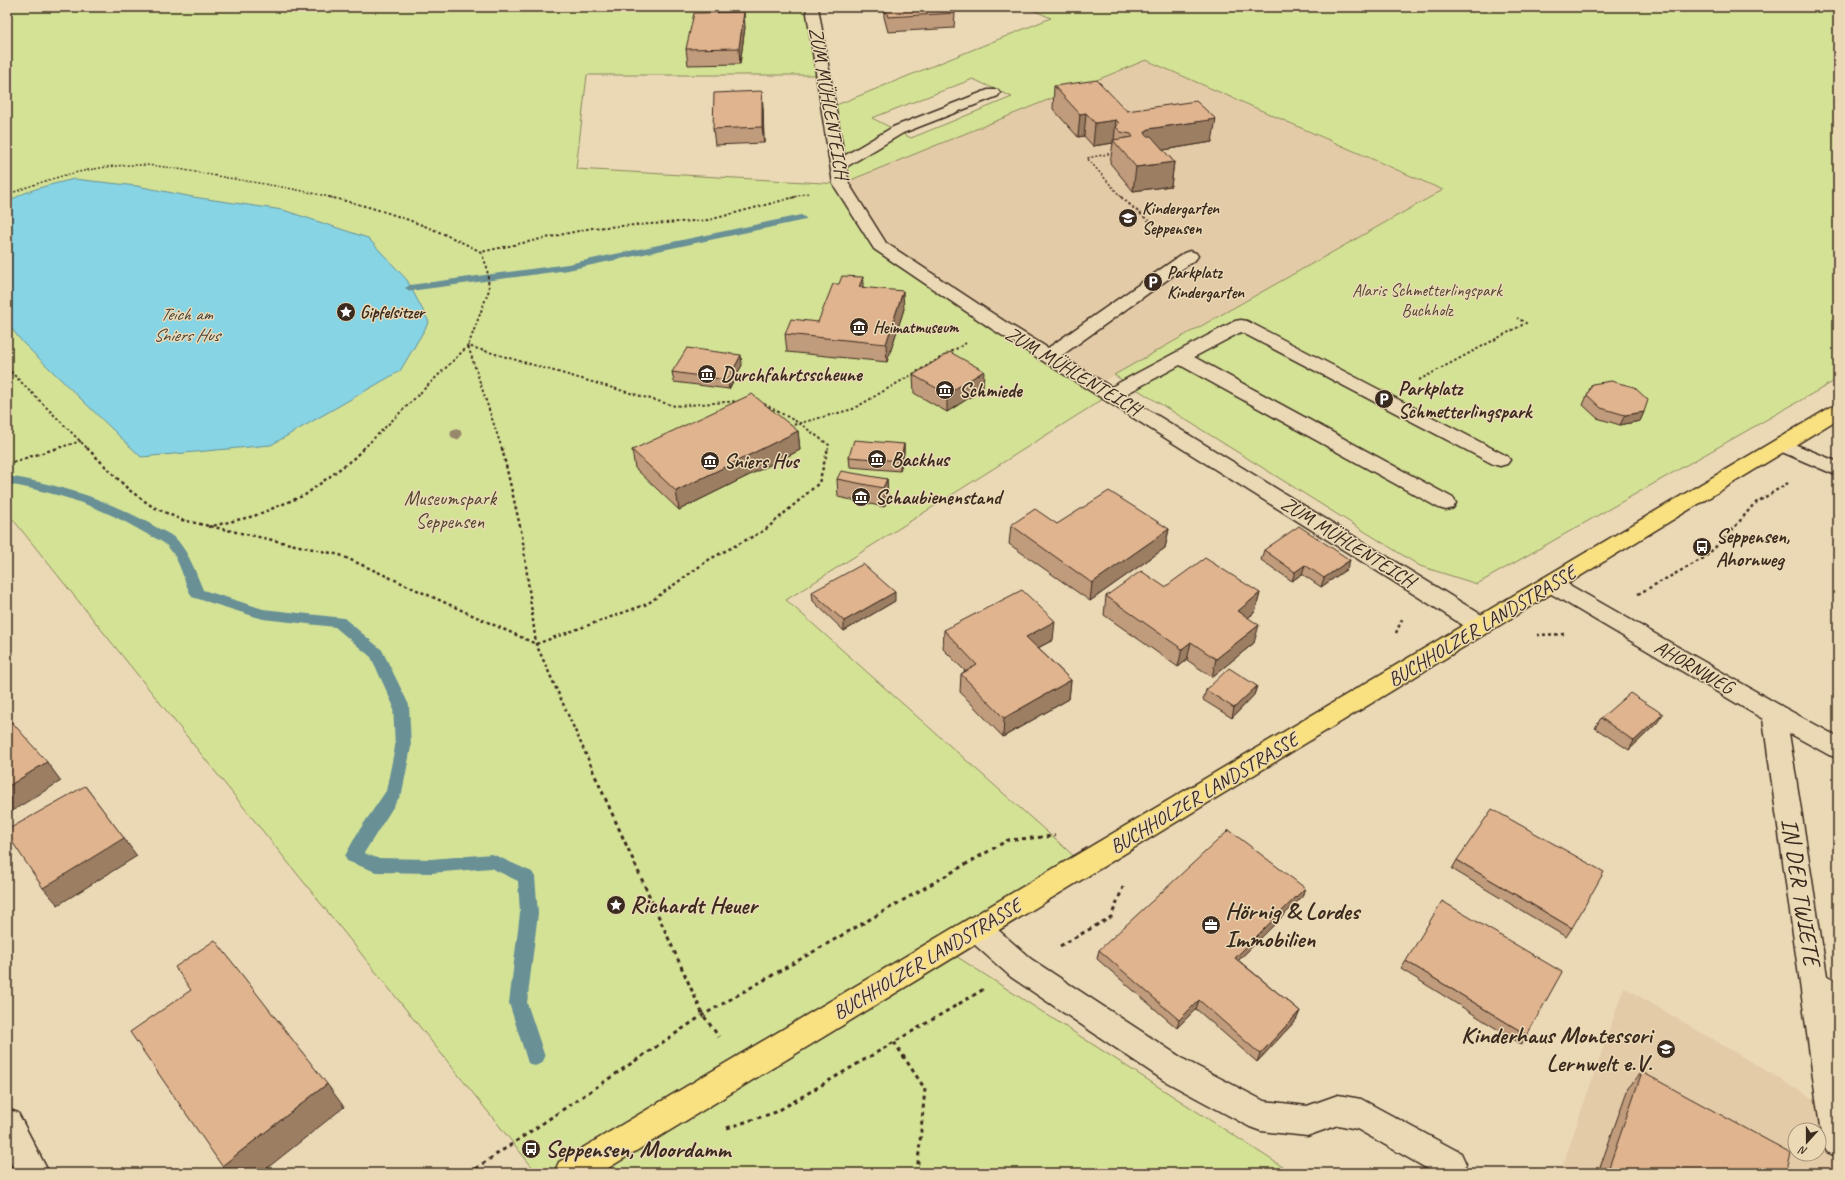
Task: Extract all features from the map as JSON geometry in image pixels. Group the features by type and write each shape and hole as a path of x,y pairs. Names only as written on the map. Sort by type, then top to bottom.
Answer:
{"main road":[{"name":"BUCHHOLZER LANDSTRASSE","path":"570,1173 1838,411"}],"street":[{"name":"ZUM MÜHLENTEICH","path":"812,7 841,184 880,246 998,325 1482,626"},
{"path":"838,165 898,130 993,93"},
{"path":"1049,356 1190,256"},
{"path":"1111,394 1241,325 1500,460"},
{"path":"1180,357 1446,503"},
{"path":"1782,445 1830,466"},
{"name":"AHORNWEG","path":"1551,584 1774,714 1838,748"},
{"name":"IN DER TWIETE","path":"1774,714 1826,990 1838,1141"},
{"path":"976,930 1021,968 1174,1070 1261,1116 1307,1121 1338,1110 1361,1114 1450,1164"},
{"path":"7,1124 34,1173"}],"path":[{"path":"1115,153 1087,158 1126,202 1160,230"},
{"path":"7,195 62,175 94,168 132,165 170,168 253,182 363,205 422,224 461,240 481,252 487,267 489,290 468,346 353,459 305,495 254,516 208,527"},
{"path":"481,252 592,228 709,220 841,184"},
{"path":"1384,399 1526,324 1516,318"},
{"path":"788,427 853,409 998,325"},
{"path":"468,346 675,406 741,401"},
{"path":"468,346 505,458 522,535 536,644 703,1015 743,1070"},
{"path":"7,368 129,490 153,507 182,520 208,527 340,555 536,644 647,604 710,559 766,530 819,483 829,445 799,423 762,403"},
{"path":"7,464 81,441"},
{"path":"1605,615 1630,599 1704,558 1729,534 1754,504 1830,466"},
{"path":"469,1173 703,1015 1008,840 1061,835"},
{"path":"894,1042 925,1089 917,1173"}],"shaded area":[{"name":"Kindergarten Seppensen","path":"1146,60 1443,190 1097,385 880,246 841,184"},
{"name":"Kinderhaus Montessori Lernwelt e.V.","path":"1624,987 1834,1111 1838,1141 1838,1173 1560,1173"}],"green space":[{"name":"Museumspark Seppensen","path":"7,7 812,7 824,75 587,75 576,169 841,184 880,246 1111,394 786,600 1084,865 945,949 1292,1173 537,1173 7,512"},
{"name":"Alaris Schmetterlingspark Buchholz","path":"1026,7 1838,7 1838,379 1477,584 1420,566 1114,375 1443,190 1146,60 841,184 829,108 1051,18","holes":["973,79 1012,97 911,138 872,118"]}],"water":[{"name":"Teich am Sniers Hus","path":"74,179 137,186 193,197 283,210 368,238 407,280 429,322 400,371 271,445 141,457 23,343 7,323 7,203 30,191"}],"building":[{"path":"885,7 952,7 955,13 888,17"},
{"path":"744,12 739,48 686,49 694,13"},
{"path":"1097,80 1127,111 1196,101 1216,119 1148,129 1145,133 1147,136 1151,136 1174,162 1136,167 1113,140 1133,137 1131,134 1121,132 1116,127 1119,123 1116,120 1095,123 1086,113 1080,114 1054,86"},
{"path":"762,91 762,127 713,129 714,93"},
{"path":"842,276 863,277 859,287 903,291 886,344 785,334 791,319 818,322 833,284 839,284"},
{"path":"687,348 741,355 728,380 672,372"},
{"path":"950,352 984,371 947,394 913,375"},
{"path":"1611,381 1634,387 1648,400 1644,412 1625,415 1601,408 1587,395 1592,384"},
{"name":"Sniers Hus","path":"752,394 798,431 676,491 632,450"},
{"path":"854,440 904,444 900,461 849,457"},
{"path":"841,471 887,479 883,488 837,479"},
{"path":"1109,491 1169,529 1092,583 1011,525 1035,509 1057,524"},
{"path":"1299,526 1350,560 1324,578 1305,565 1295,572 1264,550"},
{"path":"1205,558 1260,593 1238,611 1259,625 1216,659 1191,642 1182,649 1106,596 1141,571 1165,587"},
{"path":"863,564 895,592 844,621 812,592"},
{"path":"1022,590 1055,621 1026,637 1071,680 1004,718 961,674 977,665 944,630"},
{"path":"1229,668 1257,686 1234,708 1206,690"},
{"path":"1630,693 1663,714 1634,741 1601,718"},
{"path":"11,721 47,762 7,787 7,724"},
{"path":"85,786 124,838 43,888 7,834 7,830"},
{"path":"1492,809 1604,872 1572,928 1457,860"},
{"path":"1229,830 1305,888 1235,958 1300,1011 1260,1054 1199,1000 1179,1020 1099,950"},
{"path":"1442,901 1562,972 1527,1035 1406,961"},
{"path":"215,940 327,1084 222,1166 130,1032 191,990 175,967"},
{"path":"1642,1072 1787,1151 1787,1162 1789,1162 1786,1173 1607,1173"}],"waterway":[{"path":"410,288 568,267 801,218"},
{"path":"7,480 44,487 82,498 119,513 166,538 173,544 181,555 197,593 263,614 339,622 377,654 401,705 403,747 394,793 353,856 376,865 431,866 492,861 526,877 529,913 518,1003 535,1057"}],"place":[{"name":"Kindergarten Seppensen","path":"1128,218"},
{"name":"Parkplatz Kindergarten","path":"1153,282"},
{"name":"Gipfelsitzer","path":"346,312"},
{"name":"Heimatmuseum","path":"859,327"},
{"name":"Durchfahrtsscheune","path":"707,374"},
{"name":"Schmiede","path":"945,390"},
{"name":"Parkplatz Schmetterlingspark","path":"1384,399"},
{"name":"Backhus","path":"877,459"},
{"name":"Sniers Hus","path":"710,461"},
{"name":"Schaubienenstand","path":"861,497"},
{"name":"Seppensen, Ahornweg","path":"1702,547"},
{"name":"Richardt Heuer","path":"616,905"},
{"name":"Hörnig & Lordes Immobilien","path":"1211,925"},
{"name":"Kinderhaus Montessori Lernwelt e.V.","path":"1666,1049"},
{"name":"Seppensen, Moordamm","path":"531,1149"}]}
